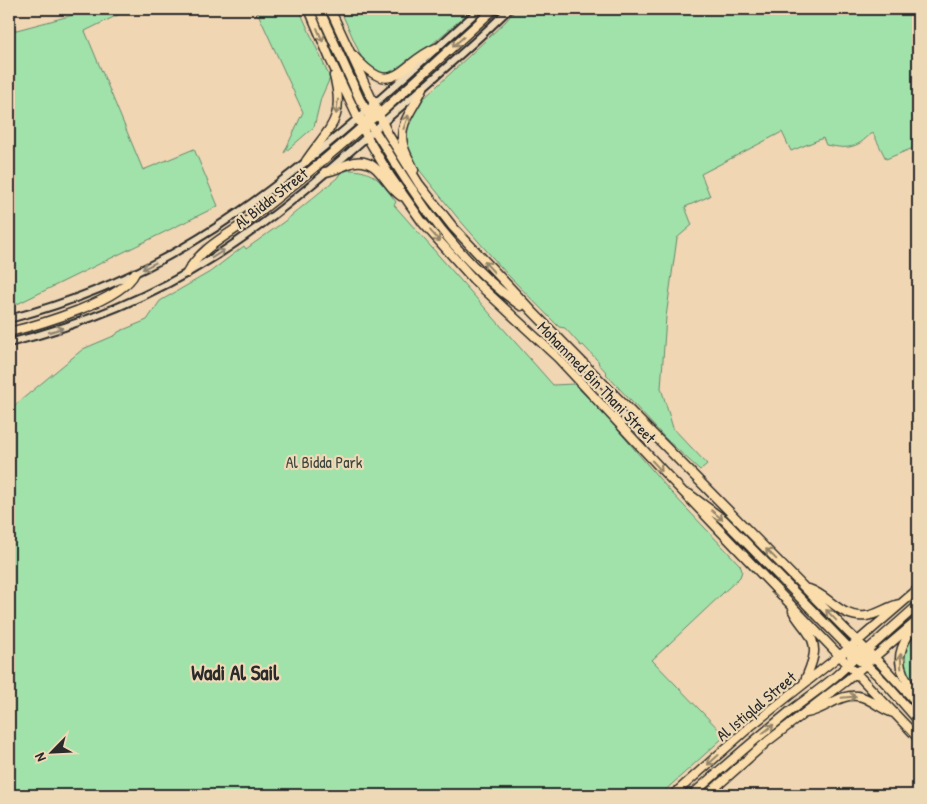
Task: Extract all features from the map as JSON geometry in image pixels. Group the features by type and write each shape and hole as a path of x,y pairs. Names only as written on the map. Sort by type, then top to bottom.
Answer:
{"main road":[{"name":"Mohammed Bin Thani Street","path":"309,9 358,118 382,124 419,184 452,227 534,313 858,641 861,657"},
{"path":"319,9 370,121 411,189 450,240 489,280 515,302 534,313"},
{"name":"Mohammed Bin Thani Street","path":"330,9 373,104 367,137 405,198 423,222 469,274 558,358 677,486 918,738"},
{"path":"373,104 480,9"},
{"path":"187,273 192,263 208,248 254,216 370,121 494,9"},
{"path":"382,124 509,9"},
{"path":"348,49 368,71 386,77 402,72 436,48"},
{"path":"306,161 329,130 338,110 337,91 330,59"},
{"path":"419,184 404,150 402,136 406,120 423,88"},
{"name":"Al Bidda Street","path":"9,319 80,296 134,273 172,254 248,206 358,118"},
{"name":"Al Bidda Street","path":"9,343 103,313 187,273 260,225 367,137"},
{"path":"325,172 354,162 364,162 378,170 392,190 405,198"},
{"path":"9,332 49,321 88,306 125,287 132,279 134,273"},
{"path":"677,486 724,520 849,648 861,657 918,720"},
{"path":"805,588 820,594 845,612 857,616 871,615 902,604"},
{"name":"Al Istiqlal Street","path":"673,795 752,726 840,656 918,589"},
{"path":"789,602 795,615 809,633 814,646 814,660 804,684"},
{"path":"692,795 736,755 848,664 861,657 918,605"},
{"path":"874,658 916,622"},
{"path":"916,622 902,648 900,666 906,679 918,696"},
{"path":"840,656 874,658 918,704"},
{"path":"707,795 768,741 856,672 861,657"},
{"path":"804,713 814,712 838,699 852,696 872,701 895,714"}],"green space":[{"path":"96,9 130,9 85,31 143,170 194,149 218,206 9,308 9,32"},
{"path":"256,9 299,9 330,78 321,98 314,127 284,153 303,112"},
{"path":"340,9 473,9 404,68 394,74 379,74 364,63"},
{"path":"516,9 918,9 918,146 886,159 873,133 851,147 826,145 823,138 791,151 782,132 701,174 710,196 685,207 692,225 677,238 666,317 661,388 673,428 707,464 700,470 666,439 606,374 599,362 583,345 581,346 565,328 559,327 507,274 457,217 413,162 405,140 407,123 419,103 506,21"},
{"name":"Al Bidda Park","path":"349,170 365,172 372,175 382,184 396,202 394,205 553,385 574,384 606,416 670,491 740,565 742,571 740,577 652,660 725,736 660,795 9,795 9,410 83,349 147,320 160,301 210,272 244,246 246,249 285,221 337,178 341,172"},
{"path":"918,633 918,690 908,675 903,661 906,647"}],"district":[{"name":"Wadi Al Sail","path":"235,673"}]}
